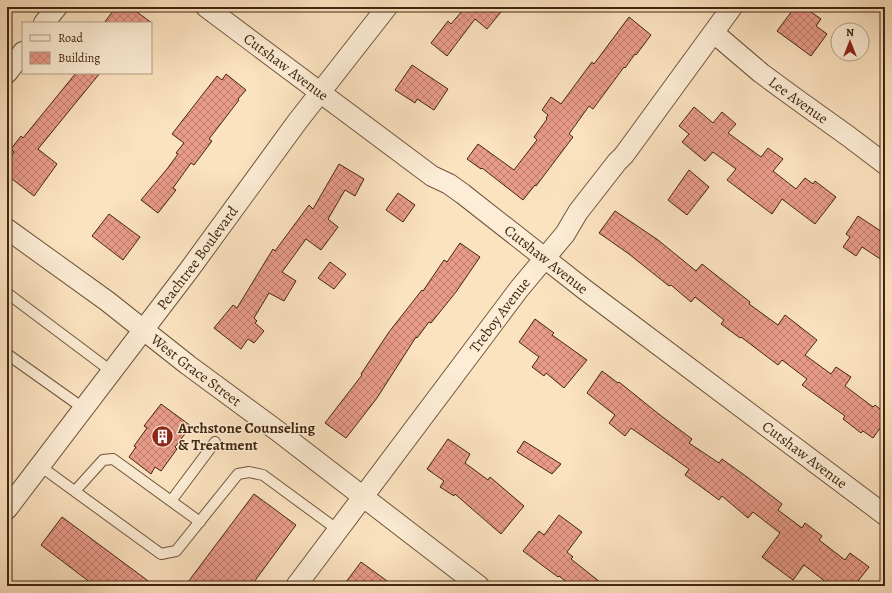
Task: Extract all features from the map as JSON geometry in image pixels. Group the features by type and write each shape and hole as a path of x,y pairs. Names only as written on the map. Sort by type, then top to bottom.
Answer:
{"street":[{"path":"45,22 56,7"},
{"name":"Cutshaw Avenue","path":"206,7 432,176 449,184 463,194 597,299 885,515"},
{"name":"Peachtree Boulevard","path":"7,509 189,270 297,122 387,7"},
{"name":"Treboy Avenue","path":"296,586 519,289 565,234 578,212 607,174 624,155 732,7"},
{"name":"Lee Avenue","path":"714,33 761,73 885,164"},
{"path":"7,73 22,53"},
{"name":"West Grace Street","path":"7,229 106,301 479,586"}],"lane":[{"path":"7,293 111,371"},
{"path":"7,354 83,408"},
{"path":"171,501 215,442"},
{"path":"75,491 103,460 113,460 200,522"},
{"path":"40,466 161,554 176,551 238,474 249,472 263,475 338,530"}],"building":[{"path":"116,7 130,7 151,22 105,22"},
{"path":"459,7 505,7 487,29 475,19 447,56 431,43 448,21 451,24 463,10"},
{"path":"795,7 804,7 821,19 816,26 827,34 811,56 777,31"},
{"path":"629,17 651,35 636,55 635,54 625,68 624,67 593,109 589,106 569,134 573,137 536,186 535,185 523,200 482,168 481,169 467,159 478,144 514,170 537,140 534,137 547,119 546,118 548,115 542,110 551,97 561,104 592,62 594,64"},
{"path":"412,65 448,89 434,110 417,99 415,103 395,90"},
{"path":"75,74 99,74 38,149 57,164 34,196 7,175 7,162 14,152 11,149 21,136 23,138"},
{"path":"226,74 246,90 209,139 212,141 194,165 191,163 173,188 176,190 158,213 141,200 167,169 178,154 176,153 184,143 172,134 217,76 222,80"},
{"path":"694,107 713,123 722,112 736,124 728,133 761,157 768,148 783,159 773,171 796,189 805,178 813,184 815,181 836,197 815,224 782,199 772,214 727,180 736,169 713,152 705,161 682,142 689,134 679,126"},
{"path":"339,164 364,179 355,196 345,190 328,219 338,227 321,250 306,239 282,272 296,281 284,301 269,293 254,318 257,321 255,323 264,331 254,343 248,339 241,349 214,328 233,305 237,308 273,249 275,251 309,205 313,209"},
{"path":"689,170 709,187 687,215 668,200"},
{"path":"398,193 415,205 403,222 386,210"},
{"path":"615,211 658,240 696,271 702,264 750,302 749,304 778,325 785,315 817,340 805,355 831,374 836,367 851,377 845,386 873,407 875,405 885,413 885,421 873,438 863,431 861,433 843,419 845,416 802,385 807,379 782,360 778,365 721,324 724,320 695,297 691,302 671,285 669,286 629,254 599,233"},
{"path":"109,214 140,237 123,260 92,236"},
{"path":"858,216 885,234 885,262 862,247 856,256 843,247 850,237 846,234"},
{"path":"460,243 480,257 456,292 431,323 429,322 417,338 416,337 377,398 346,438 325,423 362,375 361,374 389,332 422,290 423,291 444,260 447,262"},
{"path":"330,262 346,274 334,289 318,278"},
{"path":"535,319 554,333 552,335 587,360 564,388 546,373 544,376 532,367 539,357 519,342"},
{"path":"602,371 618,383 619,382 692,439 689,443 719,463 722,459 782,504 778,510 802,528 805,523 822,536 819,540 845,560 850,553 869,567 854,586 831,586 804,565 793,580 762,557 780,533 753,512 748,518 722,496 719,500 685,475 689,469 631,428 625,436 609,423 615,415 587,393"},
{"name":"Archstone Counseling & Treatment","path":"161,404 191,426 175,447 177,449 161,471 155,467 151,474 129,457 136,447 134,446 147,428 144,426"},
{"path":"448,439 470,454 465,463 488,480 490,477 524,506 501,534 455,494 454,496 440,487 444,481 427,469"},
{"path":"524,441 561,464 552,474 517,452"},
{"path":"254,494 296,525 251,586 185,586"},
{"path":"559,515 582,532 567,552 573,557 571,559 605,586 572,586 523,551 539,531 544,535"},
{"path":"62,517 155,586 95,586 41,545"},
{"path":"361,562 394,586 343,586"}],"place":[{"name":"Archstone Counseling & Treatment","path":"162,437"}]}
